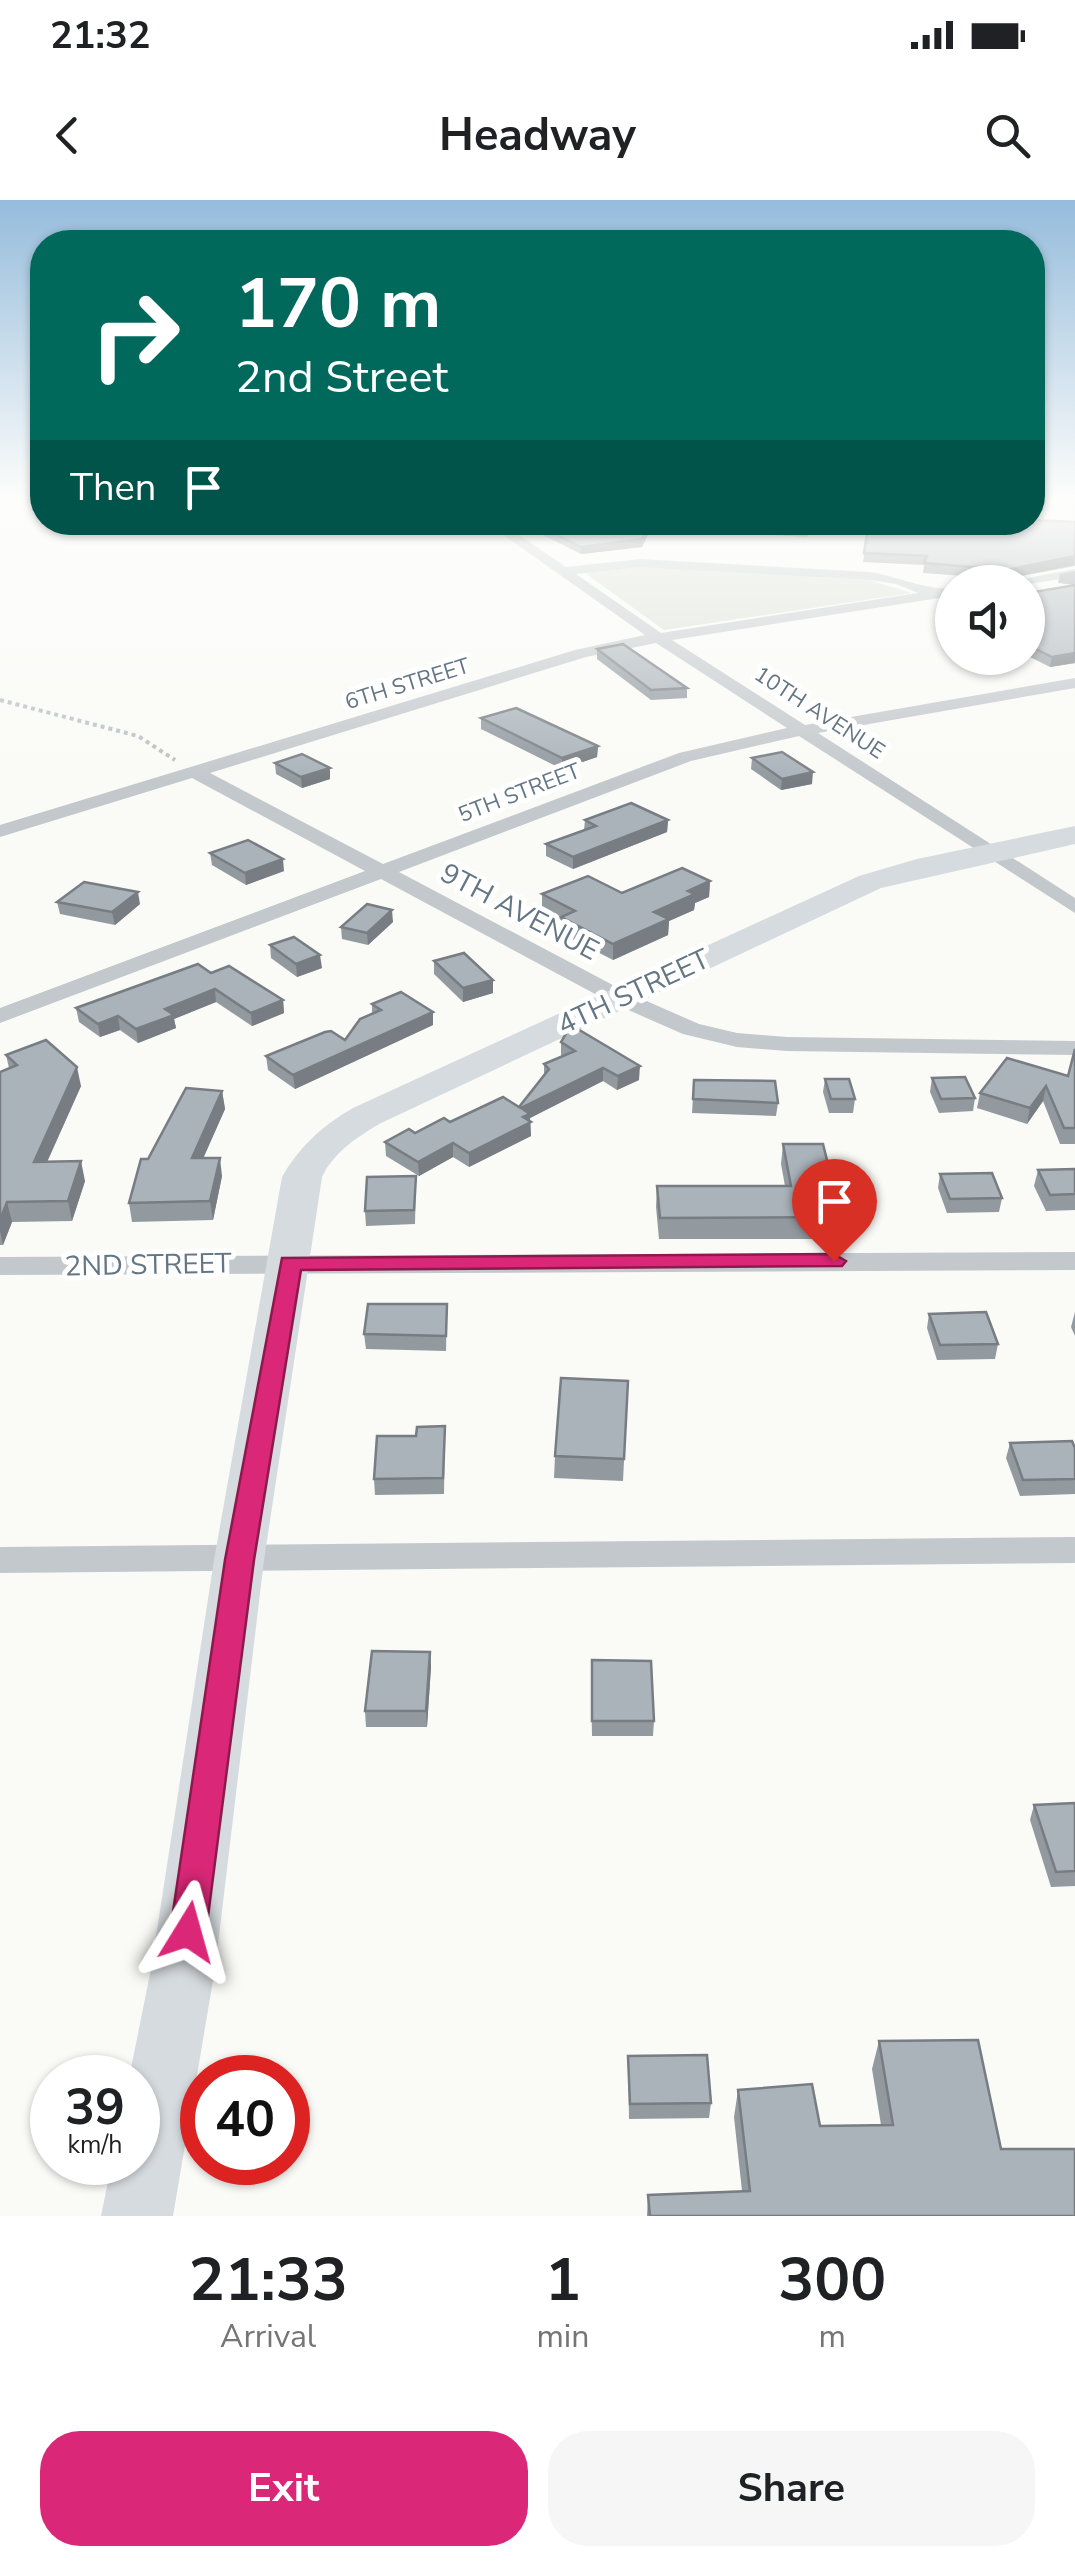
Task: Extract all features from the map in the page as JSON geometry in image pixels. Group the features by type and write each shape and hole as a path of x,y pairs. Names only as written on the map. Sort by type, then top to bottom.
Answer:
{"street":[{"name":"10TH AVENUE","path":"599,594 659,638 1075,907"},
{"name":"6TH STREET","path":"0,831 581,653 935,594"},
{"name":"5TH STREET","path":"0,1016 685,757 803,730 1075,683"},
{"name":"9TH AVENUE","path":"195,772 618,997 691,1030 737,1040 917,1049 1075,1048"},
{"name":"4TH STREET","path":"137,2216 183,1969 239,1560 291,1263 302,1177 310,1161 340,1132 618,997 870,882 1075,835"},
{"name":"2ND STREET","path":"0,1266 1075,1261"},
{"path":"0,1560 1075,1550"}],"path":[{"path":"0,700 138,736 195,772"}],"shaded area":[{"path":"614,594 905,594 664,630"}],"building":[{"path":"1045,594 1075,594 1075,653 1052,657 1045,654"},
{"path":"623,644 687,688 651,690 597,649"},
{"path":"516,708 598,746 562,758 481,718"},
{"path":"782,752 813,772 782,779 752,758"},
{"path":"302,754 330,768 301,777 275,763"},
{"path":"631,803 668,820 573,857 546,844 596,826 585,820"},
{"path":"248,840 283,859 245,873 210,853"},
{"path":"682,868 710,881 688,891 695,894 654,912 669,919 613,944 561,917 575,911 542,894 588,876 622,893"},
{"path":"84,882 138,892 112,912 57,902"},
{"path":"367,904 392,910 367,933 341,927"},
{"path":"294,937 320,955 296,964 270,945"},
{"path":"464,953 493,980 463,988 434,961"},
{"path":"198,964 211,973 229,966 283,1000 251,1013 215,989 165,1009 174,1015 136,1029 118,1016 98,1024 76,1008"},
{"path":"401,992 433,1012 293,1075 266,1056 325,1032 331,1031 345,1040 360,1019 381,1010 372,1004"},
{"path":"571,1025 640,1066 618,1076 603,1068 521,1108 530,1114 523,1117 531,1122 469,1153 453,1143 418,1162 385,1142 444,1118 450,1122 503,1097 519,1107 549,1069 544,1064 575,1051 561,1042"},
{"path":"46,1040 77,1067 34,1162 81,1161 68,1201 7,1202 0,1220 0,1072 17,1065 6,1055"},
{"path":"1075,1049 1075,1128 1064,1128 1046,1086 1030,1108 980,1093 1007,1058 1068,1076"},
{"path":"965,1077 975,1098 941,1099 932,1078"},
{"path":"825,1079 849,1079 855,1099 831,1099"},
{"path":"694,1080 775,1081 778,1103 693,1099"},
{"path":"186,1088 222,1091 192,1158 220,1158 210,1201 129,1203 141,1159 148,1159"},
{"path":"783,1144 823,1144 841,1217 660,1218 657,1186 791,1186"},
{"path":"1075,1169 1075,1194 1050,1195 1038,1170"},
{"path":"992,1173 1002,1198 950,1199 940,1174"},
{"path":"416,1176 414,1210 365,1211 367,1177"},
{"path":"368,1304 447,1304 446,1336 364,1334"},
{"path":"986,1312 998,1344 940,1345 929,1314"},
{"path":"561,1378 628,1381 624,1459 555,1456"},
{"path":"445,1426 443,1478 374,1479 377,1436 416,1436 417,1427"},
{"path":"1072,1441 1075,1479 1023,1480 1010,1443"},
{"path":"372,1651 430,1652 426,1711 365,1711"},
{"path":"592,1660 651,1661 654,1721 592,1721"},
{"path":"1075,1803 1075,1871 1056,1872 1034,1805"},
{"path":"978,2040 1001,2149 1075,2149 1075,2216 650,2216 648,2195 750,2191 738,2090 812,2084 820,2126 893,2125 879,2041"},
{"path":"707,2055 711,2103 630,2104 628,2056"}],"route":[{"path":"188,1932 239,1560 291,1263 834,1261"}]}
